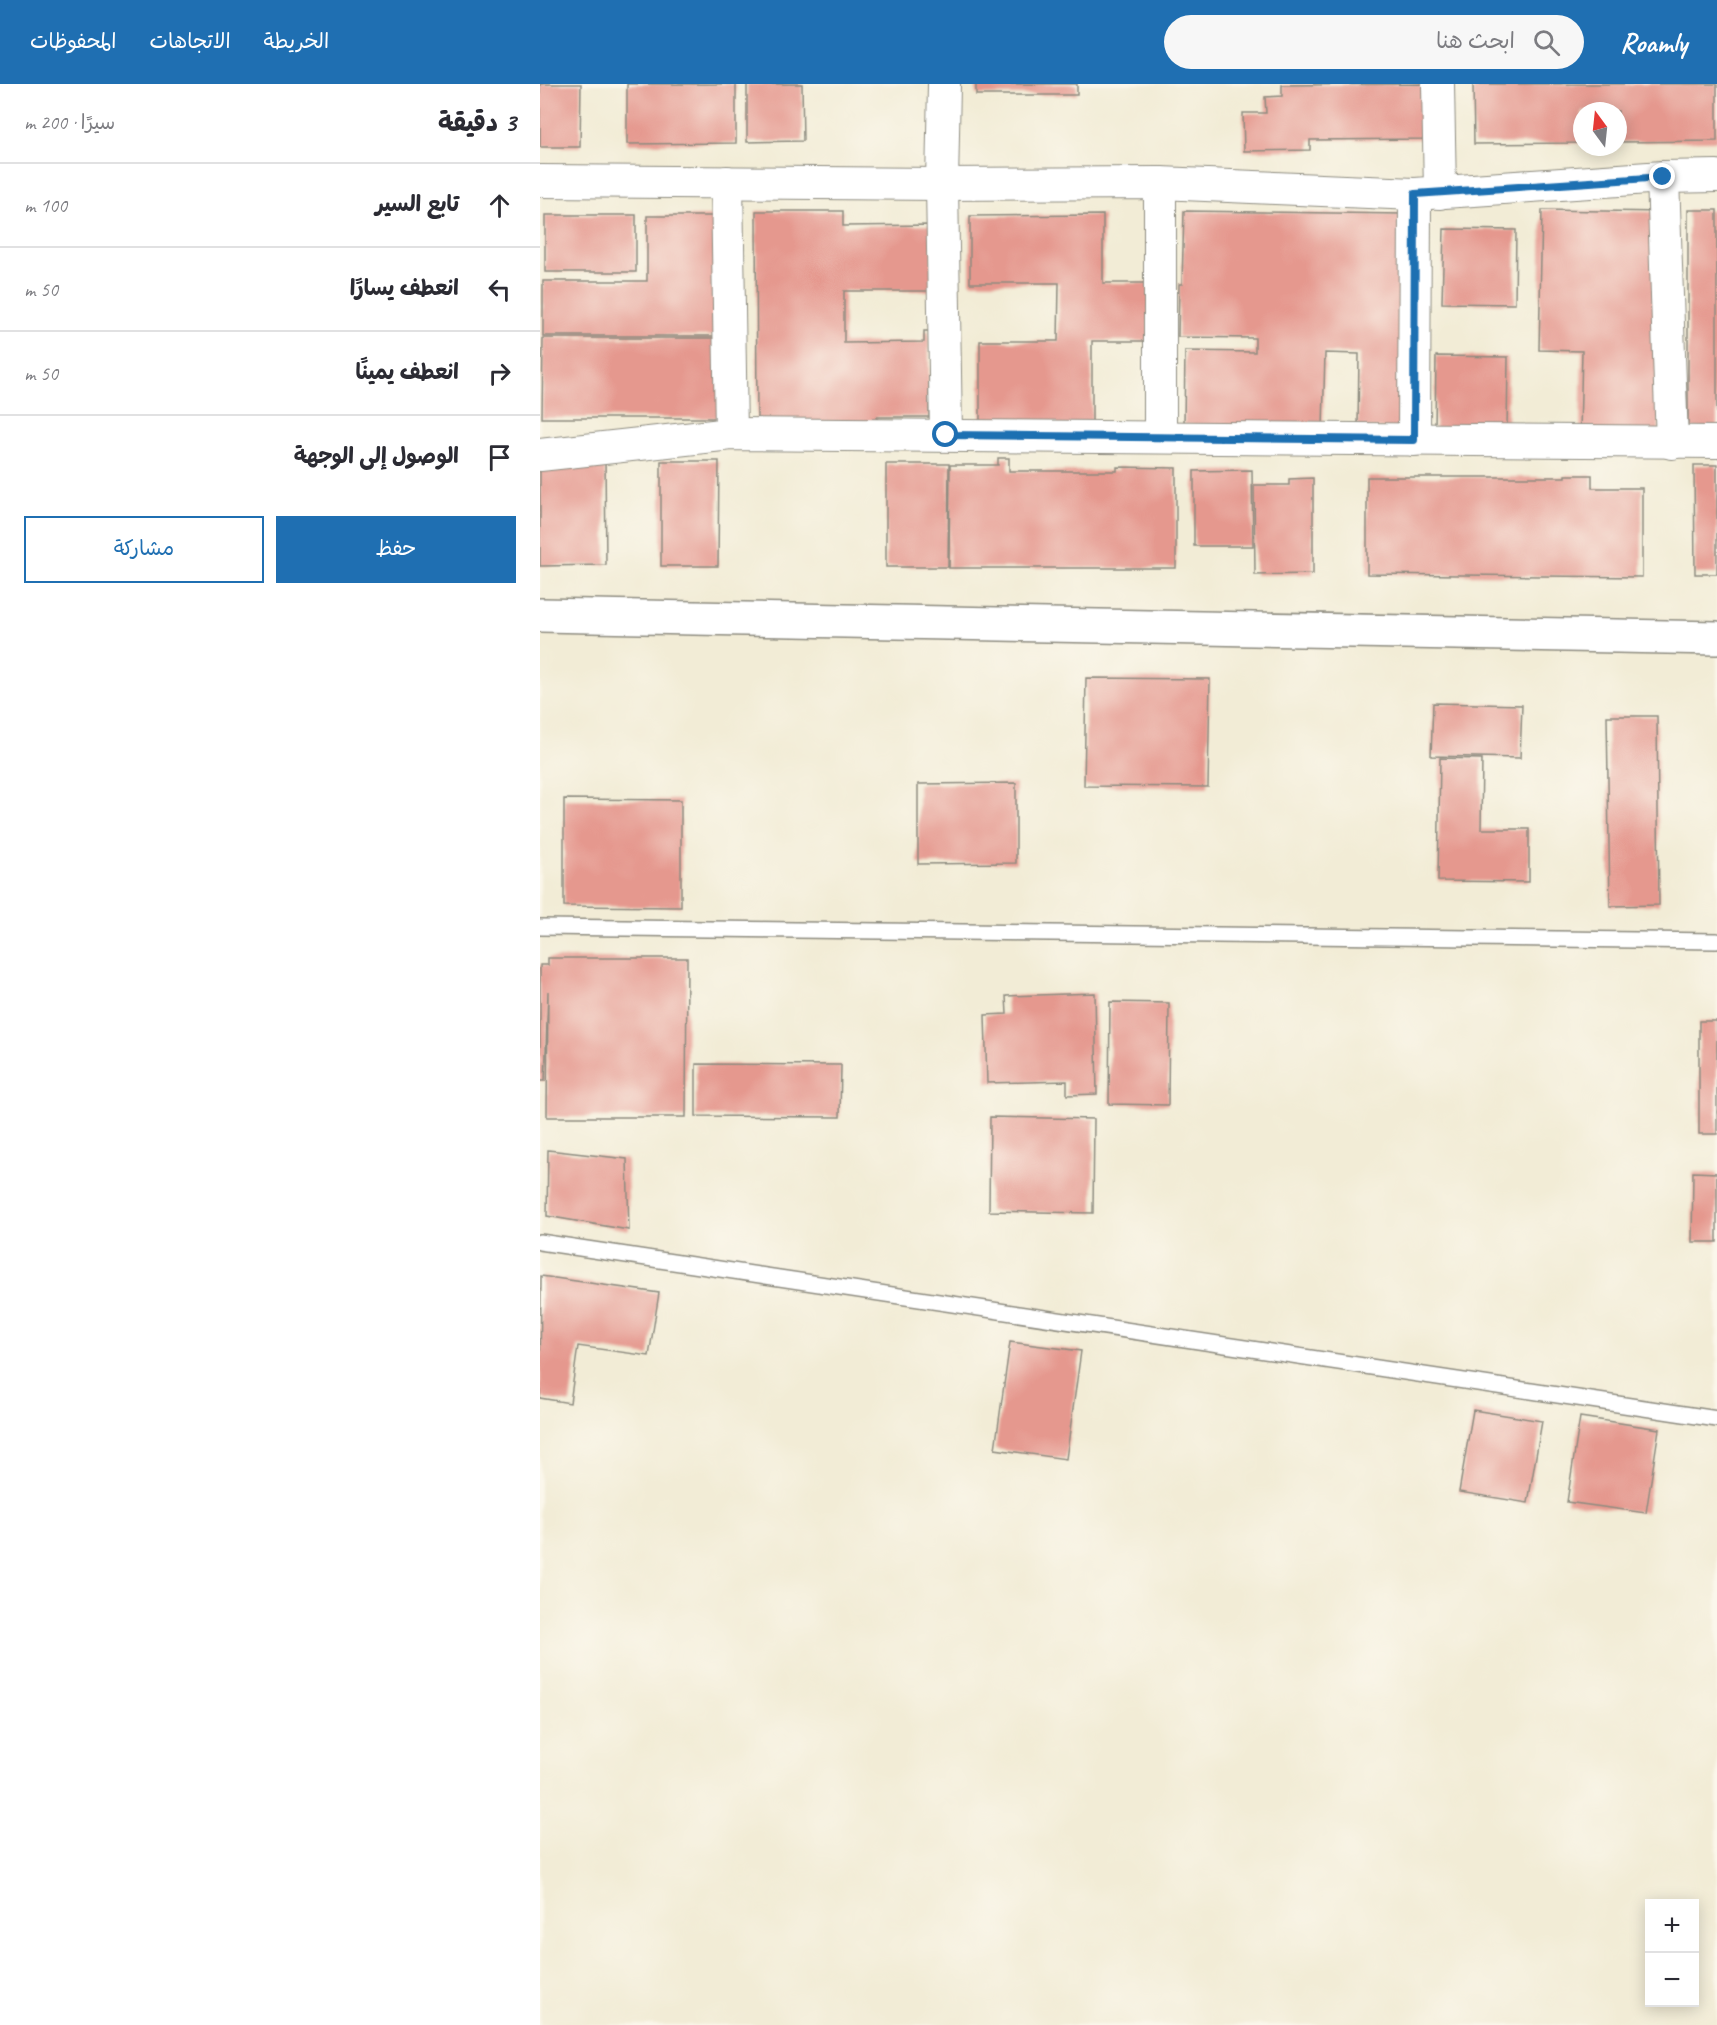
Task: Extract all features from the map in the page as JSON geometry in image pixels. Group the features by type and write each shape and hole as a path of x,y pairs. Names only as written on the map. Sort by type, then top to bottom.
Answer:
{"street":[{"path":"944,84 942,184 946,435"},
{"path":"1414,440 1428,193 1438,84"},
{"path":"540,181 1160,183 1428,193 1663,177 1717,176"},
{"path":"1663,177 1672,443"},
{"path":"727,182 731,434"},
{"path":"1160,183 1161,437"},
{"path":"540,455 731,434 1717,442"},
{"path":"540,615 1717,638"}],"lane":[{"path":"540,927 1717,941"},
{"path":"540,1242 1717,1419"}],"building":[{"path":"540,84 581,84 580,147 540,147"},
{"path":"627,84 736,84 736,143 627,144"},
{"path":"747,84 802,84 803,141 747,142"},
{"path":"976,84 1077,84 1077,95 976,95"},
{"path":"1428,84 1428,139 1310,140 1310,150 1244,151 1243,113 1266,113 1265,97 1282,96 1282,85"},
{"path":"1473,84 1717,84 1717,141 1627,142 1627,102 1573,102 1573,143 1474,144"},
{"path":"1542,210 1663,212 1659,434 1580,433 1582,351 1539,350"},
{"path":"1688,210 1717,210 1717,429 1688,429"},
{"path":"756,211 843,211 843,226 932,225 932,291 844,291 844,343 924,342 924,331 929,331 929,417 877,417 877,425 757,426"},
{"path":"1184,211 1403,214 1399,429 1358,428 1359,354 1325,353 1323,427 1184,425 1185,351 1255,352 1255,338 1178,337"},
{"path":"545,215 636,215 636,272 545,272"},
{"path":"1103,215 1103,283 1149,283 1149,341 1092,341 1092,428 980,429 980,341 1058,341 1059,283 970,283 970,216"},
{"path":"647,216 720,216 719,336 543,336 543,281 647,281"},
{"path":"1444,229 1516,230 1515,304 1442,303"},
{"path":"543,338 719,338 719,418 542,418"},
{"path":"1436,356 1508,357 1507,432 1435,430"},
{"path":"540,456 605,456 606,565 540,566"},
{"path":"998,458 1009,458 1009,471 1117,471 1117,467 1176,468 1176,568 949,568 950,465 998,465"},
{"path":"661,461 719,461 718,566 661,566"},
{"path":"886,464 949,464 948,567 886,567"},
{"path":"1694,465 1717,465 1717,574 1695,574"},
{"path":"1252,470 1253,546 1194,546 1194,471"},
{"path":"1565,475 1592,475 1592,488 1642,488 1642,577 1367,574 1367,477 1565,477"},
{"path":"1313,478 1313,574 1255,575 1254,485 1289,485 1289,479"},
{"path":"1086,678 1210,679 1208,787 1084,786"},
{"path":"1433,703 1522,705 1520,758 1431,756"},
{"path":"1607,716 1657,716 1659,905 1610,906"},
{"path":"1440,758 1482,759 1481,829 1529,829 1529,882 1438,881"},
{"path":"1016,783 1016,863 918,864 918,784"},
{"path":"564,799 681,800 681,907 564,906"},
{"path":"548,958 687,958 686,1117 547,1117 548,991 545,1081 540,1081 540,965 548,965"},
{"path":"1095,993 1097,1094 1067,1095 1067,1081 987,1083 985,1015 1007,1014 1006,996"},
{"path":"1110,1002 1169,1003 1168,1105 1109,1104"},
{"path":"1699,1021 1717,1021 1717,1134 1699,1134"},
{"path":"696,1064 841,1065 840,1117 696,1116"},
{"path":"990,1117 1094,1119 1093,1213 989,1211"},
{"path":"548,1150 627,1159 629,1230 547,1216"},
{"path":"1693,1172 1717,1173 1717,1242 1692,1242"},
{"path":"541,1276 659,1293 649,1356 578,1346 570,1403 540,1398"},
{"path":"1010,1342 1081,1351 1066,1459 995,1449"},
{"path":"1473,1410 1542,1421 1528,1503 1459,1492"},
{"path":"1580,1417 1659,1429 1646,1513 1567,1502"}],"route":[{"path":"946,435 1414,440 1415,194 1663,177"}]}
